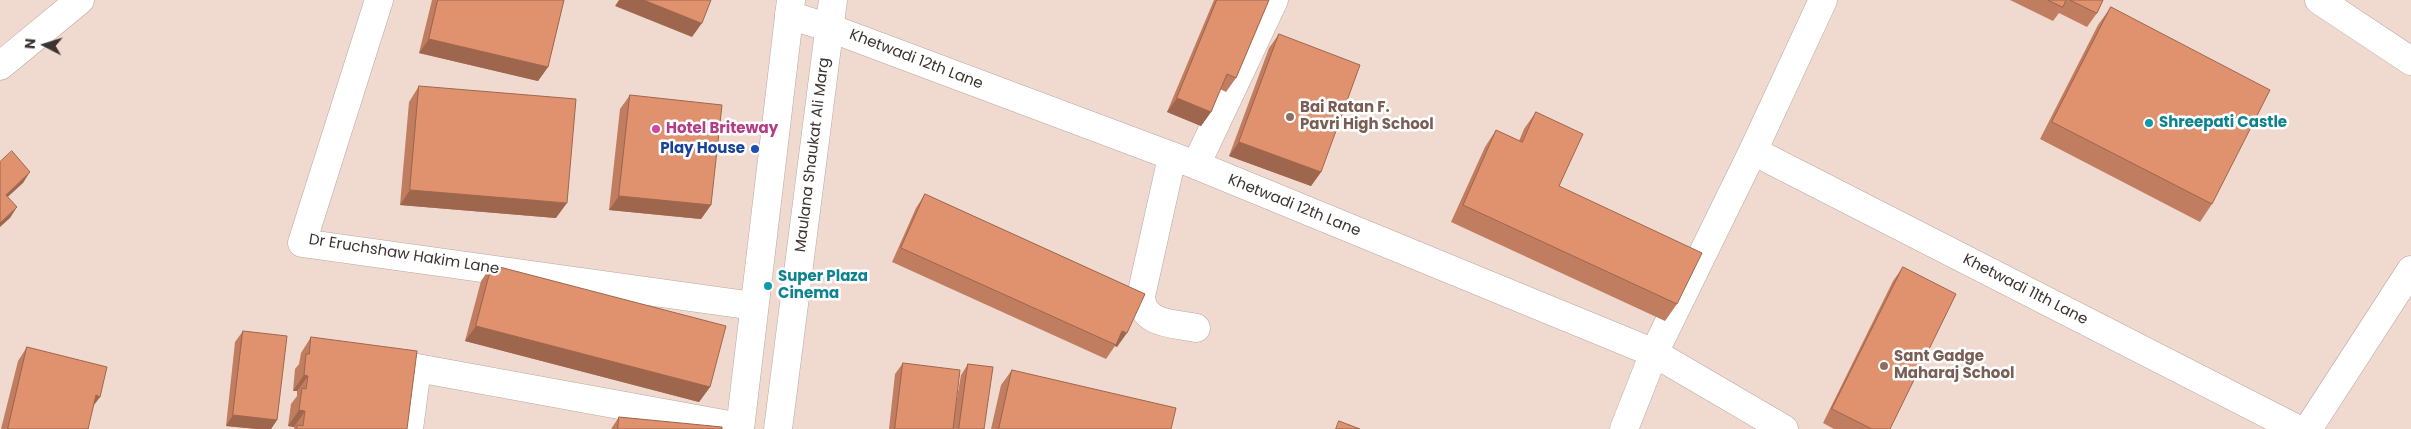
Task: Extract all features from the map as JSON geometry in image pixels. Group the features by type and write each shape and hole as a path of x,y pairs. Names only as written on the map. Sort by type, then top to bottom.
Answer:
{"street":[{"path":"0,66 80,0"},
{"name":"Dr Eruchshaw Hakim Lane","path":"380,0 302,242 754,306"},
{"name":"Maulana Shaukat Ali Marg","path":"778,429 833,0"},
{"path":"1196,328 1154,319 1145,314 1141,306 1141,296 1184,161 1274,0"},
{"path":"1624,429 1654,354 1753,151 1822,0"},
{"path":"2319,0 2411,61"},
{"path":"409,429 418,368 740,428 790,7"},
{"name":"Khetwadi 12th Lane","path":"790,7 830,28 1184,161 1654,354 1784,429"},
{"name":"Khetwadi 11th Lane","path":"1753,151 2297,429"},
{"path":"2308,429 2411,270"}],"building":[{"path":"438,0 564,0 548,67 429,39"},
{"path":"644,0 711,0 702,23"},
{"path":"1217,0 1269,0 1236,78 1227,74 1211,112 1177,98"},
{"path":"2048,0 2066,0 2063,7"},
{"path":"2070,0 2103,0 2097,13"},
{"name":"Shreepati Castle","path":"2111,7 2270,90 2212,204 2052,122"},
{"name":"Bai Ratan F. Pavri High School","path":"1279,34 1360,65 1321,172 1239,142"},
{"path":"419,86 576,99 567,203 410,190"},
{"path":"630,95 722,105 711,205 619,196"},
{"path":"1536,112 1583,134 1559,186 1702,253 1677,304 1463,205 1496,130 1522,142"},
{"path":"12,151 30,172 6,195 17,207 0,223 0,162"},
{"path":"925,194 1145,294 1127,333 1122,331 1116,345 901,248"},
{"path":"492,265 726,326 710,387 476,326"},
{"path":"1903,267 1956,294 1890,429 1872,429 1832,409"},
{"path":"243,331 287,336 277,420 233,415"},
{"path":"311,337 417,351 407,429 297,429 297,425 303,426 305,411 299,410 302,388 306,389 308,376 304,375 306,354 309,354"},
{"path":"27,347 107,367 100,397 96,395 88,429 8,429"},
{"path":"903,363 960,370 953,429 895,429"},
{"path":"968,364 993,367 984,429 959,429"},
{"path":"1012,370 1176,408 1171,429 999,429"},
{"path":"619,417 722,427 722,429 618,429"},
{"path":"1339,421 1360,429 1336,429"}],"place":[{"name":"Bai Ratan F. Pavri High School","path":"1290,117"},
{"name":"Shreepati Castle","path":"2149,123"},
{"name":"Hotel Briteway","path":"656,129"},
{"name":"Play House","path":"755,149"},
{"name":"Super Plaza Cinema","path":"768,286"},
{"name":"Sant Gadge Maharaj School","path":"1884,366"}]}
